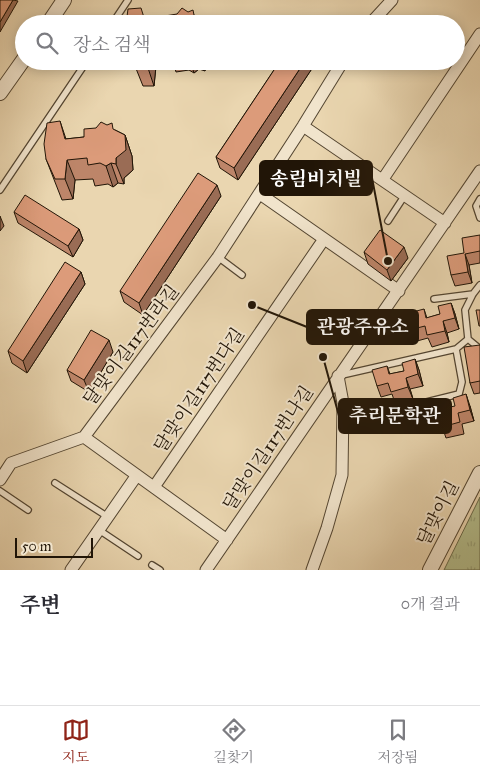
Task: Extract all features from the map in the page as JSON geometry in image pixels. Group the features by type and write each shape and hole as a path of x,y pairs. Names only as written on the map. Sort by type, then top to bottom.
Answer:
{"street":[{"path":"54,15 64,0"},
{"path":"378,15 392,0"},
{"path":"465,57 480,34"},
{"path":"0,93 16,70"},
{"name":"달맞이길117번라길","path":"84,437 218,257 304,126 337,70"},
{"path":"383,180 456,70"},
{"path":"304,126 445,222"},
{"name":"달맞이길117번나길","path":"206,570 480,171"},
{"path":"260,194 399,291"},
{"name":"달맞이길117번다길","path":"154,487 324,239"},
{"path":"312,570 327,528 342,475 343,403 338,376"},
{"path":"0,480 11,463 84,437 226,540"},
{"name":"달맞이길","path":"430,570 480,473"},
{"path":"71,570 137,475"}],"lane":[{"path":"118,15 128,0"},
{"path":"0,190 81,70"},
{"path":"388,221 405,195"},
{"path":"480,199 476,206 480,218"},
{"path":"218,257 242,275"},
{"path":"480,285 465,310 468,339 480,349"},
{"path":"434,299 473,294"},
{"path":"338,376 456,349 468,339"},
{"path":"382,413 458,394 462,382 456,349"},
{"path":"55,483 108,517"},
{"path":"0,491 28,510"},
{"path":"99,530 138,556"},
{"path":"152,565 160,570"}],"green space":[{"path":"480,497 480,570 444,570"}],"building":[{"path":"0,0 13,0 0,22"},
{"path":"141,8 143,15 127,15 128,9"},
{"path":"182,8 188,12 193,10 194,15 171,15 177,14"},
{"path":"274,70 299,70 234,168 216,157"},
{"path":"60,121 65,139 84,137 84,129 96,128 101,122 107,125 112,123 113,129 125,135 126,150 116,158 116,164 111,163 106,166 100,163 88,165 87,158 67,160 65,179 55,179 46,159 44,144 47,123"},
{"path":"198,173 217,185 139,303 120,291"},
{"path":"25,195 79,229 68,246 14,212"},
{"path":"380,230 404,247 387,270 364,252"},
{"path":"480,235 480,251 465,254 468,272 451,275 447,256 464,253 462,238"},
{"path":"65,262 81,272 23,361 8,351"},
{"path":"451,303 455,318 443,321 445,331 427,335 425,326 413,329 409,313 424,309 426,318 440,314 438,306"},
{"path":"476,310 480,310 480,326 479,326"},
{"path":"91,330 109,340 84,380 67,370"},
{"path":"480,345 480,381 470,383 464,347"},
{"path":"415,359 418,374 406,378 408,387 391,392 388,383 377,386 372,370 387,366 389,374 404,371 402,363"},
{"path":"466,394 470,410 458,413 460,422 442,427 440,418 428,421 424,405 438,401 441,409 455,406 453,398"}],"place":[{"name":"송림비치빌","path":"388,261"},
{"name":"관광주유소","path":"252,305"},
{"name":"추리문학관","path":"323,357"}]}
